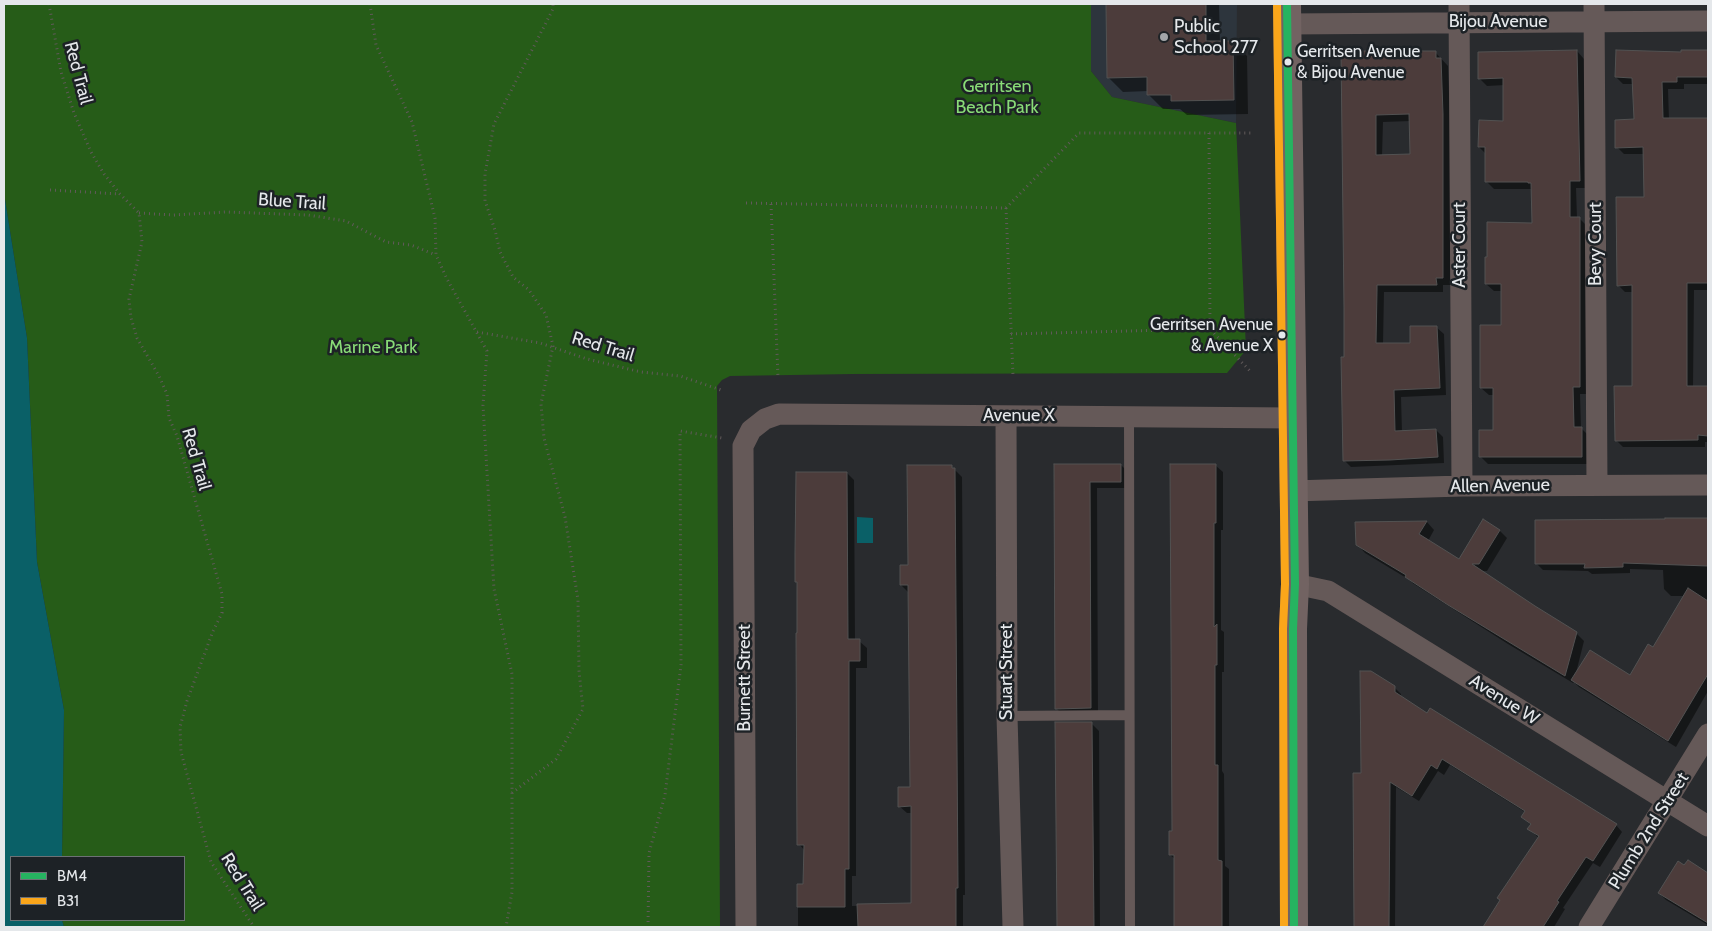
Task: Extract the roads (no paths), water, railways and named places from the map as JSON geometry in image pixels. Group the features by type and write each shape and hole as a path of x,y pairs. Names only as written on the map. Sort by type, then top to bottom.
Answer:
{"main road":[{"path":"1287,14 1292,491 1295,584 1293,629 1294,927"}],"street":[{"name":"Aster Court","path":"1459,13 1462,486"},
{"name":"Bijou Avenue","path":"1287,14 1594,13 1708,21"},
{"name":"Bevy Court","path":"1594,13 1597,485"},
{"name":"Avenue X","path":"751,430 765,419 779,414 1292,418"},
{"name":"Stuart Street","path":"1006,416 1007,716 1013,927"},
{"name":"Burnett Street","path":"746,927 743,446 751,430"},
{"name":"Allen Avenue","path":"1292,491 1462,486 1708,485"},
{"name":"Avenue W","path":"1295,584 1328,591 1708,826"},
{"name":"Plumb 2nd Street","path":"1590,927 1708,734"}],"lane":[{"path":"1129,417 1130,927"},
{"path":"1007,716 1129,715"}],"water":[{"path":"4,193 27,338 37,562 64,710 62,856 10,856 10,921 62,921 64,927 4,927"},
{"path":"857,517 873,518 873,543 857,543"}],"place":[{"name":"Public School 277","path":"1164,37"},
{"name":"Gerritsen Avenue & Bijou Avenue","path":"1288,62"},
{"name":"Gerritsen Avenue & Avenue X","path":"1282,335"}],"park label":[{"name":"Gerritsen Beach Park","path":"997,97"},
{"name":"Marine Park","path":"373,348"}]}
